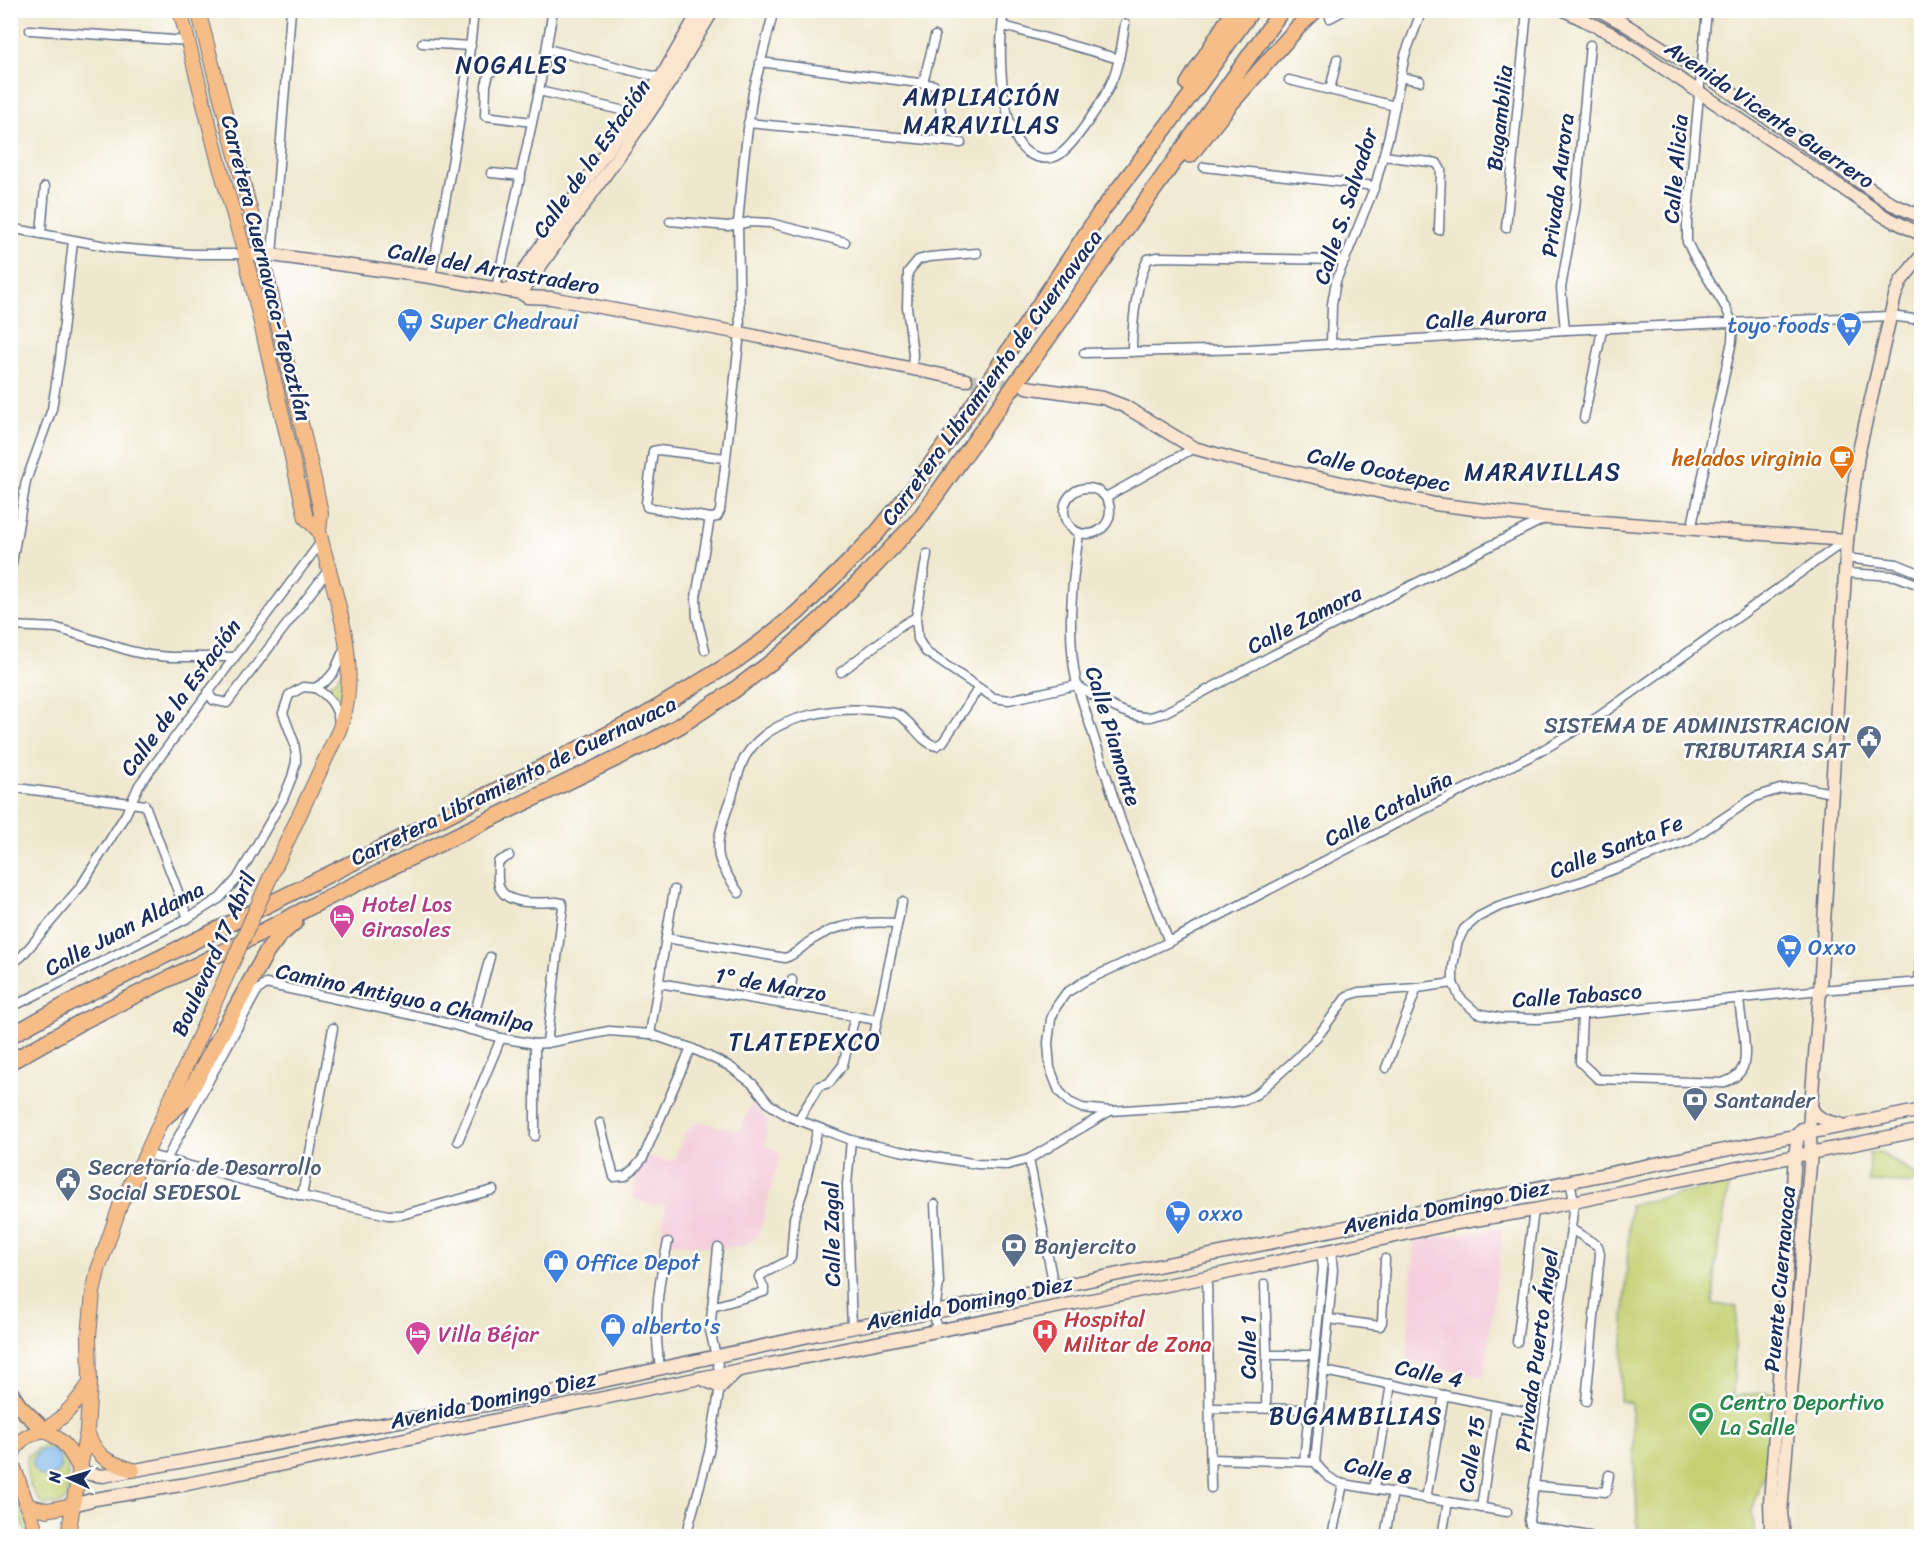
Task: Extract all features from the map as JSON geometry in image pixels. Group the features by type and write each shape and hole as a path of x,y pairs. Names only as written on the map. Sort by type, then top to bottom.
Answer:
{"highway":[{"path":"1144,154 1234,10"},
{"name":"Carretera Libramiento de Cuernavaca","path":"10,1036 69,1003 644,716 738,659 798,612 876,534 915,486 961,423 1100,213 1200,83 1252,10"},
{"name":"Carretera Libramiento de Cuernavaca","path":"10,1062 81,1022 327,898 652,741 733,691 782,654 867,574 919,519 1282,10"},
{"path":"1135,215 1162,190 1231,104 1299,26 1316,10"},
{"path":"163,1119 185,1100 266,953 288,927 327,898"},
{"path":"10,1392 19,1406 44,1430"}],"main road":[{"name":"Carretera Cuernavaca-Tepoztlán","path":"180,10 245,254 306,518 320,536"},
{"name":"Carretera Cuernavaca-Tepoztlán","path":"198,10 267,255 321,513 320,536"},
{"name":"Calle de la Estación","path":"641,115 700,10"},
{"name":"Calle de la Estación","path":"516,292 713,10"},
{"name":"Avenida Vicente Guerrero","path":"1564,10 1614,35 1884,216 1922,233"},
{"name":"Avenida Vicente Guerrero","path":"1599,10 1701,72 1892,204 1922,217"},
{"name":"Calle del Arrastradero","path":"245,254 431,277 496,288 527,297 551,298 740,333 966,380"},
{"path":"1806,1129 1811,1106 1820,990 1847,540 1858,455 1895,296 1901,281 1922,255"},
{"name":"Calle Ocotepec","path":"1026,387 1103,398 1124,406 1194,448 1435,504 1546,518 1847,540"},
{"name":"Boulevard 17 Abril","path":"80,1469 87,1431 90,1382 89,1336 93,1293 98,1270 120,1203 163,1119 269,880 340,728 347,703 349,671 347,642 320,536"},
{"path":"1811,1106 1812,1111 1829,1122 1852,1124"},
{"path":"1780,1138 1797,1124 1811,1106"},
{"name":"Avenida Domingo Diez","path":"80,1469 89,1474 103,1476 539,1395 660,1367 1780,1138 1806,1129 1852,1124 1922,1110"},
{"name":"Puente Cuernavaca","path":"1784,1536 1781,1513 1811,1153 1806,1129"},
{"name":"Puente Cuernavaca","path":"1774,1536 1771,1529 1770,1503 1795,1156 1806,1129"},
{"name":"Avenida Domingo Diez","path":"26,1505 47,1510 95,1499 187,1484 738,1370 1173,1282 1208,1277 1452,1224 1534,1210 1922,1131"},
{"path":"1807,1192 1817,1165 1838,1147"},
{"path":"1169,1263 1173,1282"},
{"path":"1784,1314 1788,1320 1792,1321 1797,1316"},
{"path":"699,1378 720,1387 738,1370"},
{"path":"38,1536 11,1458 19,1441 56,1422 76,1403 90,1382"},
{"path":"44,1430 65,1444 80,1469 68,1536"},
{"path":"87,1431 102,1458 133,1470"},
{"path":"183,1462 187,1484"}],"street":[{"path":"267,255 291,10"},
{"path":"431,277 471,46 474,10"},
{"path":"496,288 539,91 553,10"},
{"path":"725,458 653,451 647,507 710,518 717,517 720,511 740,333 738,224 748,123 760,62 774,10"},
{"path":"1003,10 1004,26 1000,47 1008,118 1019,144 1026,153 1040,157 1056,157 1094,114 1112,82 1119,59 1125,24"},
{"path":"1330,18 1345,10"},
{"name":"Calle S. Salvador","path":"1331,345 1332,304 1336,281 1375,186 1384,156 1405,55 1422,10"},
{"name":"Bugambilia","path":"1506,228 1527,10"},
{"name":"Calle Alicia","path":"1707,10 1687,242 1733,324"},
{"path":"1004,26 1119,59"},
{"path":"30,30 188,40"},
{"path":"923,83 935,36"},
{"path":"422,43 471,46"},
{"name":"Privada Aurora","path":"1565,330 1562,288 1575,208 1590,45"},
{"path":"547,50 661,78"},
{"path":"1330,90 1337,59"},
{"path":"760,62 934,85 939,95 944,141"},
{"path":"498,67 489,74 486,85 485,116 532,122"},
{"path":"1400,77 1420,81"},
{"path":"1289,80 1395,106"},
{"path":"539,91 641,115"},
{"path":"748,123 961,143"},
{"path":"1384,156 1437,163 1440,166 1439,230"},
{"path":"1204,167 1375,186"},
{"path":"491,173 521,176"},
{"path":"41,234 45,187"},
{"path":"670,221 728,226 770,223 845,242"},
{"name":"Calle del Arrastradero","path":"10,228 116,248 245,254"},
{"path":"10,575 26,481 51,409 60,358 73,241"},
{"path":"912,369 913,354 907,307 908,272 918,260 977,253"},
{"path":"1132,352 1132,335 1138,297 1144,267 1148,259 1158,257 1345,260"},
{"name":"Calle Aurora","path":"1084,353 1331,345 1565,330 1890,316 1922,320"},
{"path":"1691,530 1732,341 1733,324"},
{"path":"1584,418 1602,330"},
{"path":"1106,497 1194,448"},
{"path":"1083,488 1100,491 1110,504 1108,521 1096,532 1079,533 1072,528 1064,513 1069,497 1075,491 1083,488"},
{"path":"705,650 697,617 696,597 710,518"},
{"name":"Calle Zamora","path":"1077,685 1095,697 1131,713 1151,717 1546,518"},
{"name":"Calle Piamonte","path":"1079,533 1072,588 1073,667 1121,821 1169,942"},
{"name":"Calle de la Estación","path":"10,965 22,956 81,886 131,803 139,785 320,536"},
{"name":"Calle Cataluña","path":"1111,1111 1082,1108 1069,1102 1059,1091 1050,1068 1048,1043 1051,1019 1066,993 1085,981 1169,942 1551,746 1598,717 1847,540"},
{"path":"927,554 916,617 918,639 926,652 994,698 1009,700 1077,685"},
{"path":"1846,558 1897,564 1922,574"},
{"path":"208,693 213,700 227,703 329,569"},
{"path":"1845,573 1896,576 1922,586"},
{"path":"841,672 916,617"},
{"path":"10,626 57,628 149,655 234,657"},
{"name":"Calle Juan Aldama","path":"10,1008 188,918 220,898 237,879 283,799 296,762 294,742 283,713 289,695 303,687 315,687 326,681 334,672 347,642"},
{"path":"315,687 333,703 338,713 340,728"},
{"path":"739,893 719,858 719,836 745,757 758,740 785,722 814,714 878,711 894,712 905,718 928,744 936,746 943,742 978,689"},
{"path":"10,787 145,805 188,918"},
{"name":"Calle Santa Fe","path":"1453,983 1457,944 1464,929 1478,917 1498,908 1583,881 1689,840 1755,797 1780,789 1801,787 1832,793"},
{"path":"509,856 498,862 499,887 504,894 517,902 557,902 562,903 563,907 547,1043"},
{"path":"650,1034 674,890"},
{"path":"872,1045 902,903"},
{"path":"1920,982 1922,921"},
{"path":"666,938 785,958 829,930 856,923 897,923"},
{"path":"10,951 22,956"},
{"path":"470,1030 490,957"},
{"path":"788,1005 792,980"},
{"name":"Calle Tabasco","path":"1453,983 1460,998 1477,1013 1501,1018 1538,1018 1920,982"},
{"name":"1° de Marzo","path":"659,983 877,1020"},
{"path":"1111,1111 1245,1100 1257,1094 1299,1056 1321,1032 1347,996 1359,992 1453,983"},
{"name":"Camino Antiguo a Chamilpa","path":"166,1160 257,991 266,984 535,1044 609,1031 650,1034 691,1048 729,1066 753,1084 769,1104 818,1128 850,1140 977,1164 1008,1165 1029,1159 1111,1111"},
{"path":"1386,1068 1417,988"},
{"path":"1582,1015 1580,1062 1598,1079 1722,1083 1739,1074 1746,1057 1739,998"},
{"path":"798,1120 819,1086 829,1083 843,1065 855,1016"},
{"path":"302,1196 333,1028"},
{"path":"458,1141 501,1038"},
{"path":"535,1044 535,1136"},
{"path":"600,1123 614,1177 625,1176 634,1169 650,1144 691,1048"},
{"path":"712,1307 764,1292 759,1277 791,1257 794,1218 818,1128"},
{"name":"Calle Zagal","path":"850,1140 847,1206 852,1328"},
{"path":"146,1154 302,1196 388,1215 402,1215 493,1190"},
{"path":"1029,1159 1054,1287"},
{"name":"Privada Puerto Ángel","path":"1570,1181 1574,1201 1571,1229 1529,1520 1530,1525 1590,1536"},
{"path":"934,1204 939,1283 935,1312 936,1331"},
{"path":"1517,1342 1534,1210"},
{"path":"1571,1229 1598,1245 1600,1254 1586,1401"},
{"path":"660,1367 656,1340 659,1289 668,1242"},
{"path":"687,1536 709,1452 720,1387 720,1374 710,1330 718,1248"},
{"path":"1315,1462 1333,1267 1326,1251"},
{"path":"1304,1461 1326,1251"},
{"path":"1329,1319 1380,1326 1385,1259"},
{"path":"1208,1277 1212,1488"},
{"name":"Calle 1","path":"1265,1284 1266,1408"},
{"path":"1267,1355 1314,1355"},
{"name":"Calle 4","path":"1324,1371 1527,1412"},
{"path":"1374,1488 1391,1384"},
{"path":"1426,1498 1444,1395"},
{"name":"Calle 15","path":"1481,1508 1496,1406"},
{"path":"1210,1408 1308,1409"},
{"name":"Calle 8","path":"1211,1459 1315,1462 1323,1473 1343,1484 1507,1512"},
{"path":"1535,1486 1606,1492 1609,1475"},
{"path":"1332,1536 1343,1484"},
{"path":"1385,1536 1393,1492"},
{"path":"1442,1536 1448,1502"}],"shaded area":[{"path":"752,1103 767,1120 766,1145 780,1155 758,1237 744,1246 718,1248 662,1242 661,1234 666,1205 645,1204 634,1198 635,1172 647,1156 668,1161 675,1160 686,1130 699,1122 740,1131"},
{"path":"1503,1228 1484,1377 1407,1361 1414,1241"}],"green space":[{"path":"345,661 343,716 340,702 323,688 338,678"},
{"path":"1879,1152 1916,1175 1915,1183 1869,1182 1870,1153"},
{"path":"1729,1183 1716,1264 1713,1304 1737,1307 1733,1396 1772,1392 1767,1471 1752,1511 1755,1536 1638,1536 1631,1403 1620,1401 1630,1205"},
{"path":"44,1444 54,1446 66,1455 69,1471 67,1498 61,1504 44,1505 31,1489 27,1476 28,1455"},
{"path":"10,1480 33,1536 28,1536 11,1505"}],"water":[{"path":"47,1449 57,1453 61,1463 57,1473 47,1477 37,1473 33,1463 37,1453"}],"tunnel":[{"path":"966,380 1021,387"}],"place":[{"name":"Super Chedraui","path":"410,344"},
{"name":"toyo foods","path":"1849,348"},
{"name":"helados virginia","path":"1842,481"},
{"name":"SISTEMA DE ADMINISTRACION TRIBUTARIA SAT","path":"1869,761"},
{"name":"Hotel Los Girasoles","path":"342,940"},
{"name":"Oxxo","path":"1789,970"},
{"name":"Santander","path":"1695,1123"},
{"name":"Secretaría de Desarrollo Social SEDESOL","path":"68,1203"},
{"name":"oxxo","path":"1178,1236"},
{"name":"Banjercito","path":"1014,1269"},
{"name":"Office Depot","path":"556,1285"},
{"name":"alberto's","path":"613,1349"},
{"name":"Hospital Militar de Zona","path":"1045,1355"},
{"name":"Villa Béjar","path":"418,1357"},
{"name":"Centro Deportivo La Salle","path":"1701,1438"}],"district":[{"name":"NOGALES","path":"512,65"},
{"name":"AMPLIACIÓN MARAVILLAS","path":"982,111"},
{"name":"MARAVILLAS","path":"1543,472"},
{"name":"TLATEPEXCO","path":"805,1042"},
{"name":"BUGAMBILIAS","path":"1356,1416"}]}
